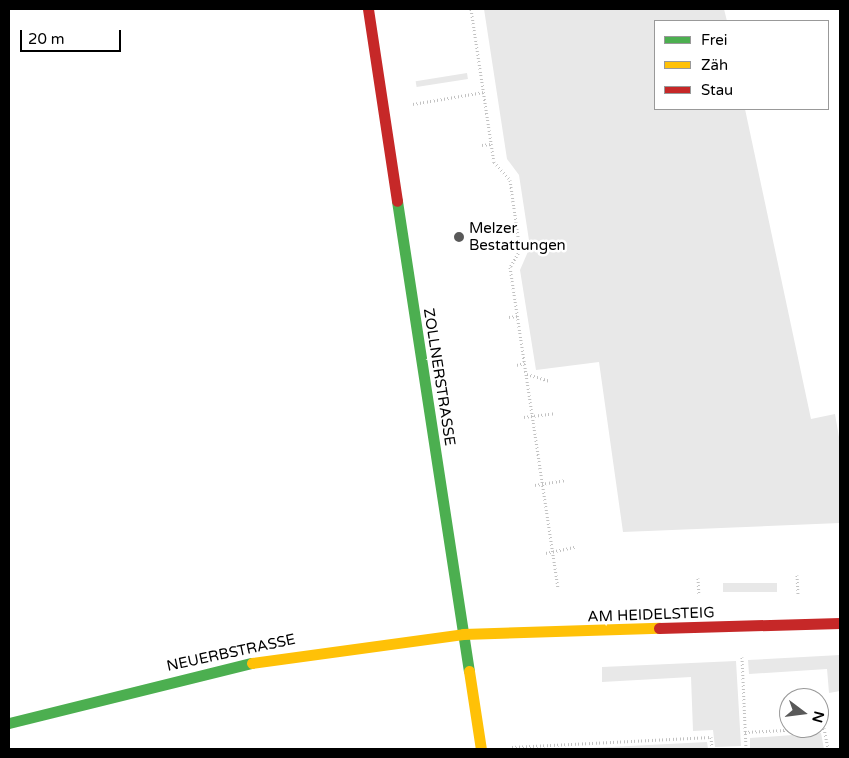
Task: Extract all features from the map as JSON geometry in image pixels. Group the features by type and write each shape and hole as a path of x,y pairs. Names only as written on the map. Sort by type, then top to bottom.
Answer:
{"street":[{"name":"ZOLLNERSTRASSE","path":"368,9 481,749"},
{"name":"AM HEIDELSTEIG","path":"463,634 840,623"},
{"name":"NEUERBSTRASSE","path":"9,724 186,677 283,657 463,634"}],"path":[{"path":"471,9 494,162 510,180 520,250 510,266 558,588"},
{"path":"383,109 484,92"},
{"path":"482,146 491,144"},
{"path":"509,317 518,316"},
{"path":"517,365 525,363"},
{"path":"526,374 550,381"},
{"path":"524,417 555,413"},
{"path":"535,485 565,480"},
{"path":"546,552 575,547"},
{"path":"740,627 746,749"},
{"path":"746,732 824,728 828,749"},
{"path":"481,749 711,737 712,749"}],"shaded area":[{"path":"484,9 724,9 727,20 654,20 654,110 745,110 811,419 835,414 840,443 840,523 623,532 599,362 536,370 520,270 530,247 519,175 507,159"},
{"path":"467,73 468,79 417,87 416,81"},
{"path":"723,583 777,583 777,592 723,592"},
{"path":"840,655 840,691 829,693 827,669 749,674 748,660"},
{"path":"736,661 741,746 715,747 713,730 693,731 691,677 602,682 602,667"},
{"path":"779,736 779,738 822,738 824,749 750,749 750,738"},
{"path":"707,742 708,749 571,749"}],"traffic: fast":[{"path":"397,201 469,671"},
{"path":"9,723 252,663"}],"traffic: slow":[{"path":"252,663 463,634 659,628"},
{"path":"469,671 481,749"}],"traffic: jam":[{"path":"368,9 397,201"},
{"path":"659,628 840,623"}],"place":[{"name":"Melzer Bestattungen","path":"459,237"}]}
